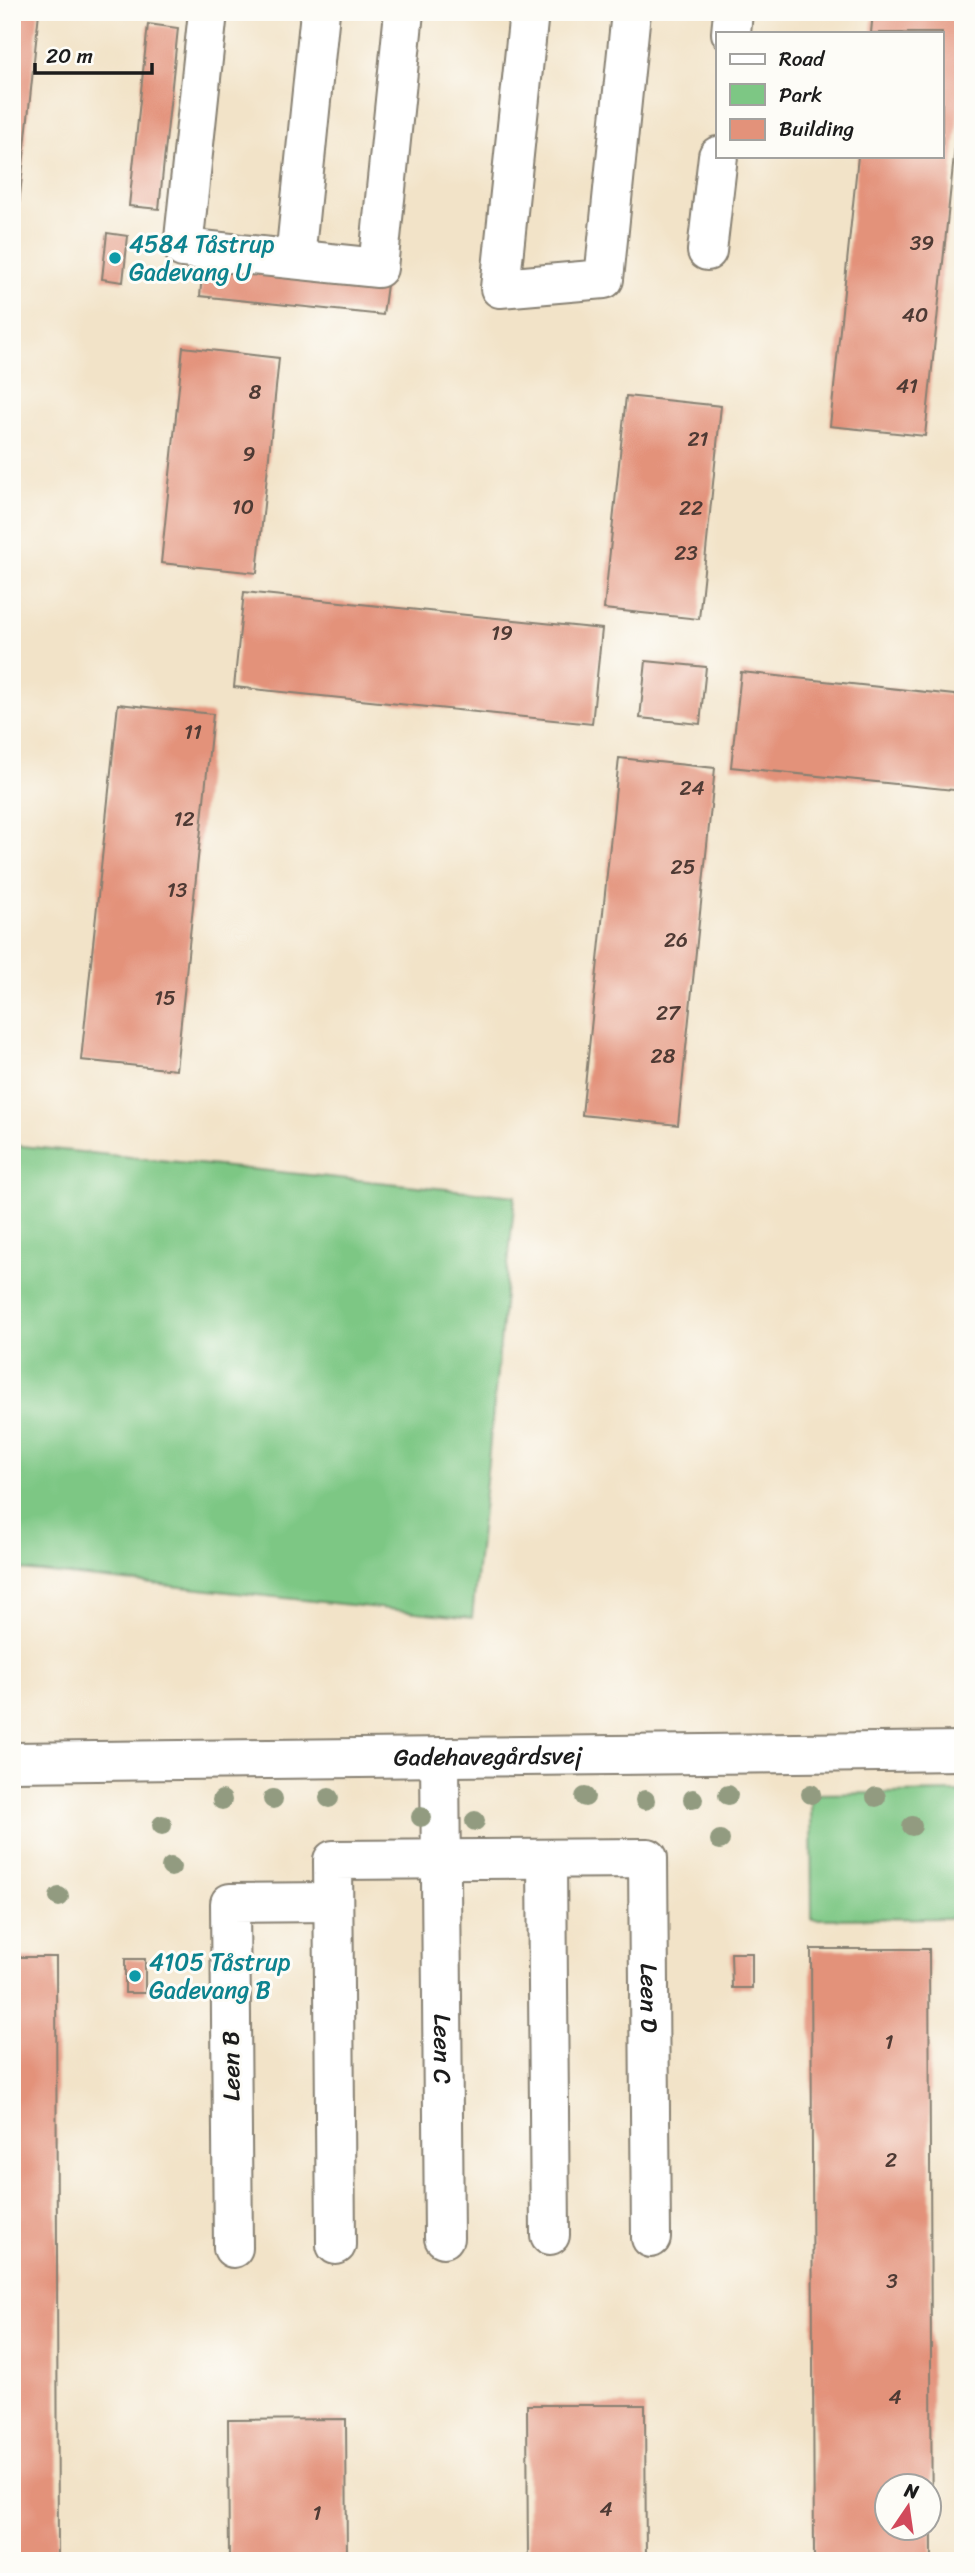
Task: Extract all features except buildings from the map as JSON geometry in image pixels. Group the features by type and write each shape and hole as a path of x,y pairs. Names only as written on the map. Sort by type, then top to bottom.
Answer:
{"street":[{"path":"208,12 183,248 378,268 404,12"},
{"path":"295,259 320,12"},
{"path":"529,12 500,288 604,279 631,12"},
{"path":"731,32 733,12"},
{"path":"707,251 718,158"},
{"name":"Gadehavegårdsvej","path":"12,1762 963,1751"},
{"name":"Leen C","path":"440,1757 444,2238"},
{"name":"Leen D","path":"441,1860 648,1858 651,2238"},
{"path":"547,1859 550,2235"},
{"path":"336,2245 333,1860 441,1860"},
{"name":"Leen B","path":"233,2248 230,1903 333,1902"}],"green space":[{"path":"12,1145 515,1196 472,1618 12,1569"},
{"path":"963,1792 963,1918 812,1919 811,1794"}],"place":[{"name":"4584 Tåstrup Gadevang U","path":"115,258"},
{"name":"4105 Tåstrup Gadevang B","path":"135,1976"}]}
